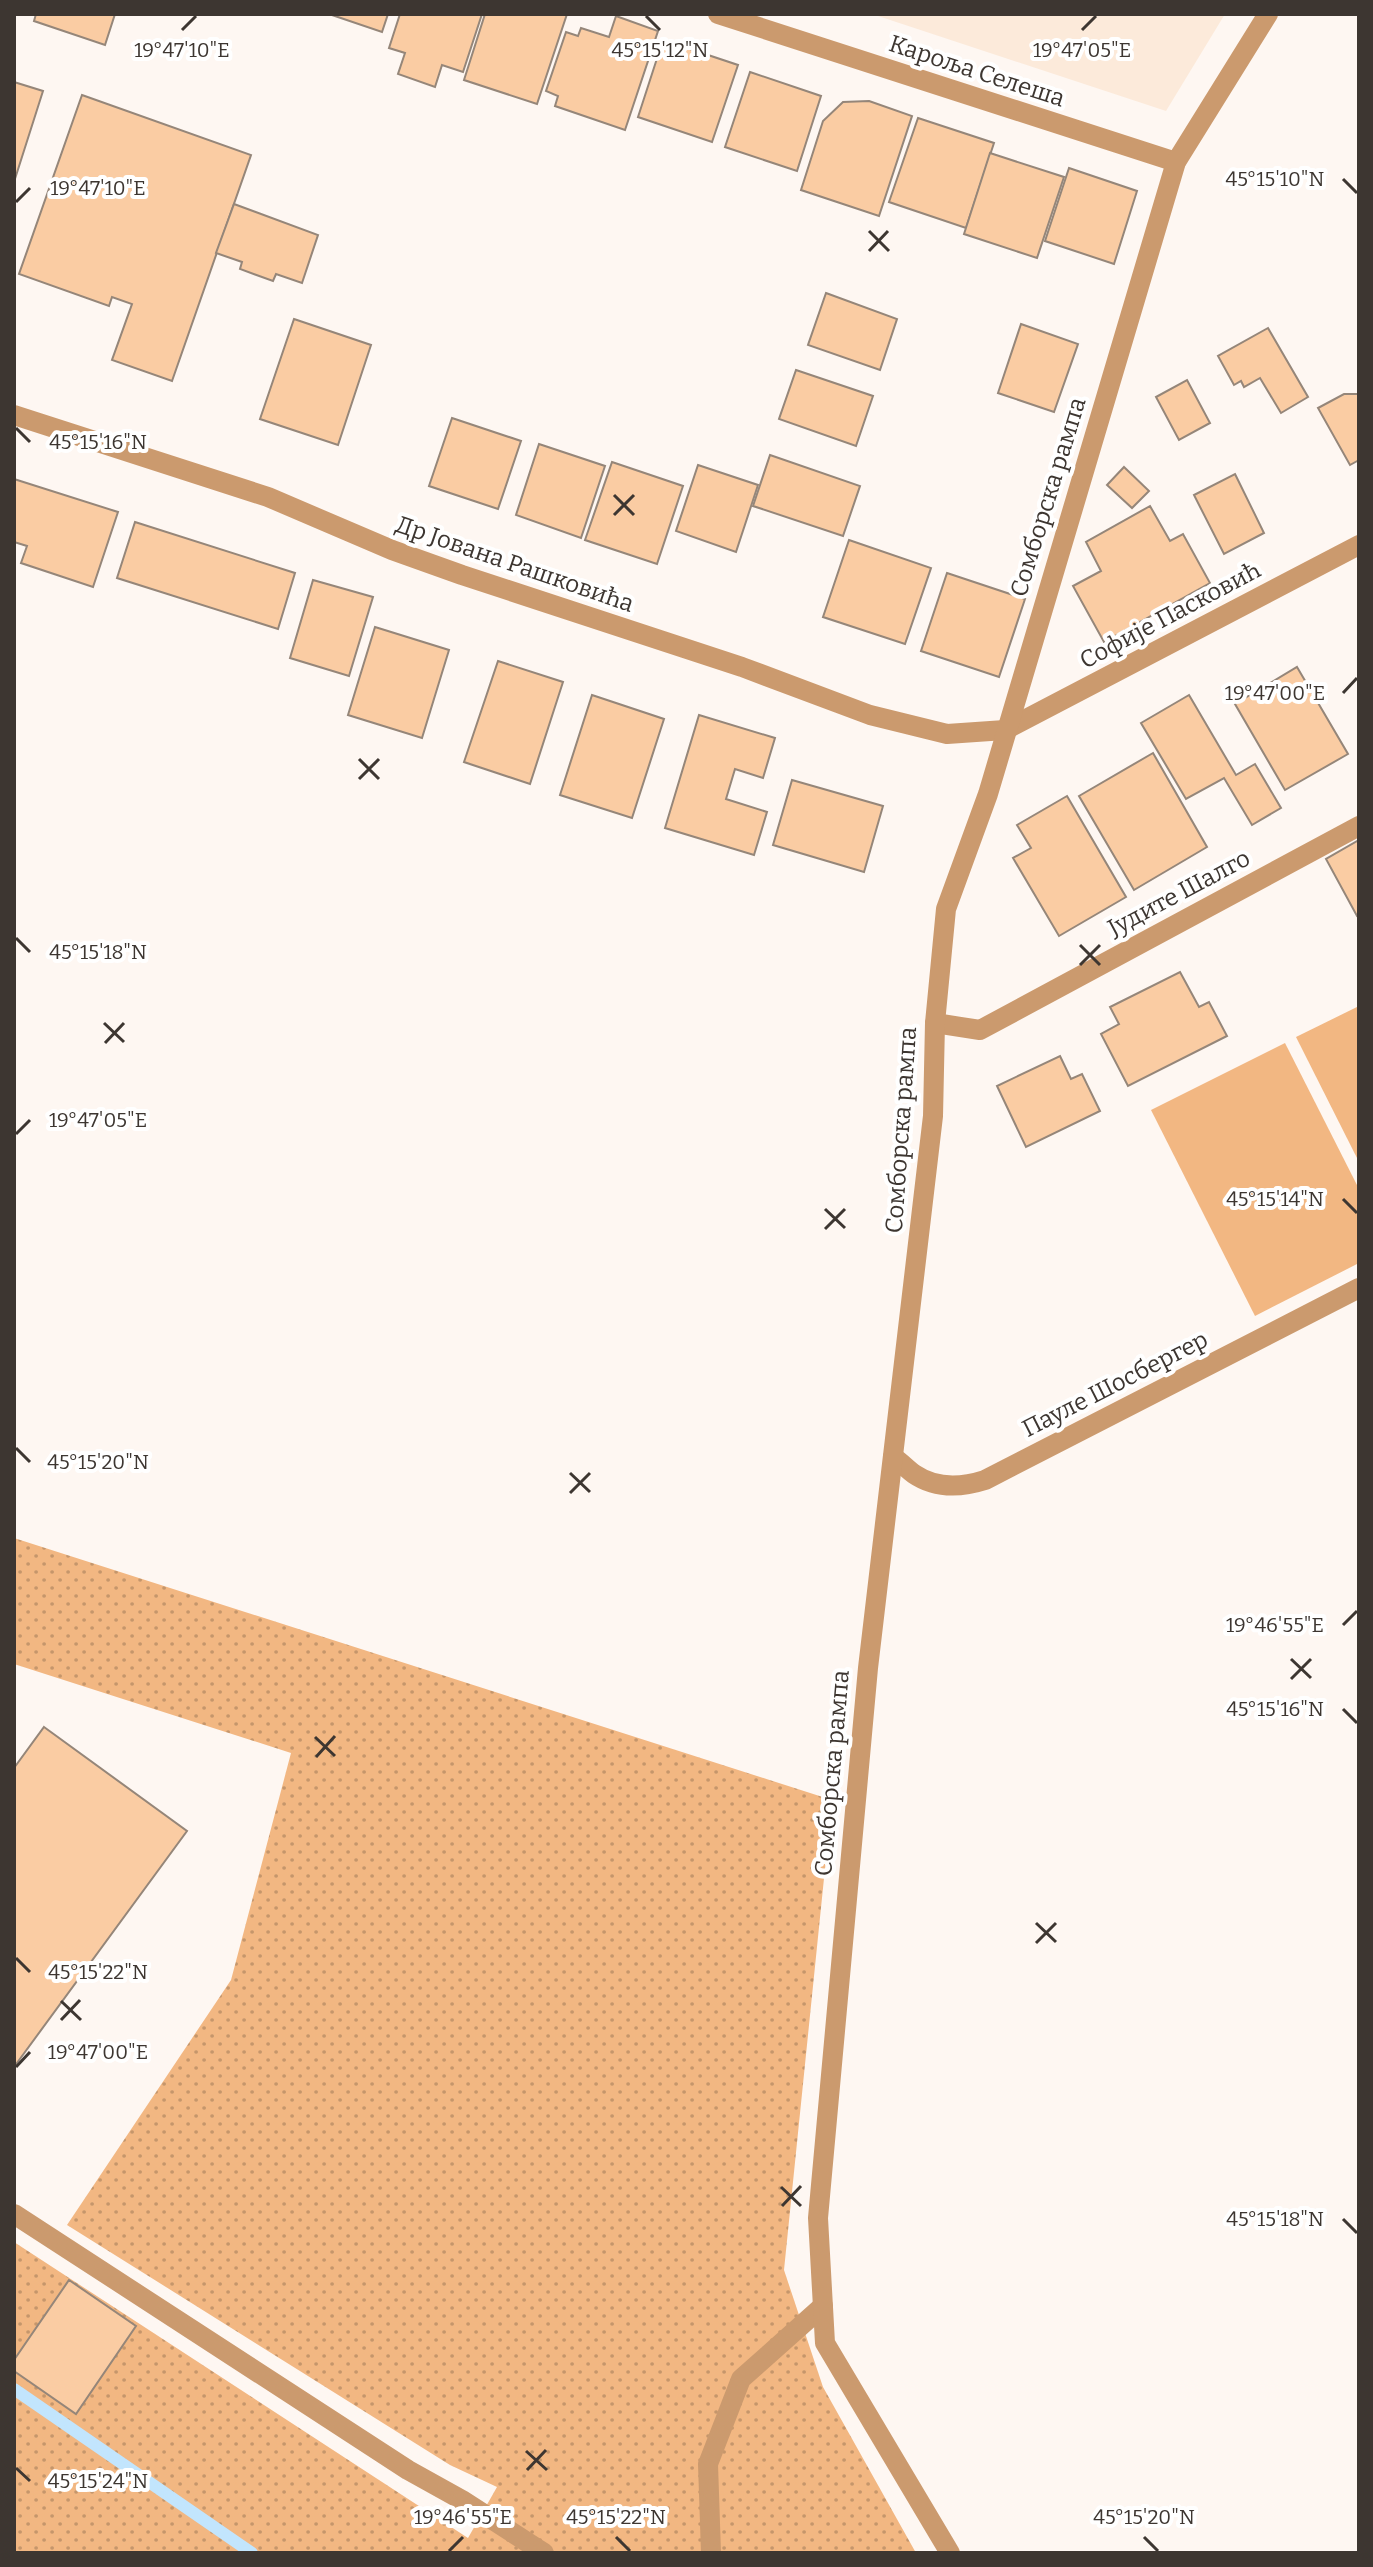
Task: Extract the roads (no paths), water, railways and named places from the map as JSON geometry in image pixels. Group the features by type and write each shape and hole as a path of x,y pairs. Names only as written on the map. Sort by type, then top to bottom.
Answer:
{"street":[{"name":"Кароља Селеша","path":"718,14 1176,162"},
{"name":"Сомборска рампа","path":"950,2553 825,2343 818,2218 866,1684 933,1116 935,1023 946,909 988,794 1176,162 1268,14"},
{"name":"Др Јована Рашковића","path":"14,415 268,497 434,565 742,667 870,715 947,734 1005,730"},
{"name":"Софије Пасковић","path":"1005,730 1359,545"},
{"name":"Јудите Шалго","path":"935,1023 980,1030 1359,826"},
{"name":"Пауле Шосбергер","path":"893,1457 913,1474 940,1485 957,1486 985,1480 1359,1288"},
{"path":"14,2214 408,2470 462,2500 544,2553"},
{"path":"711,2553 708,2464 741,2379 823,2306"}],"waterway":[{"path":"14,2389 252,2553"}]}
